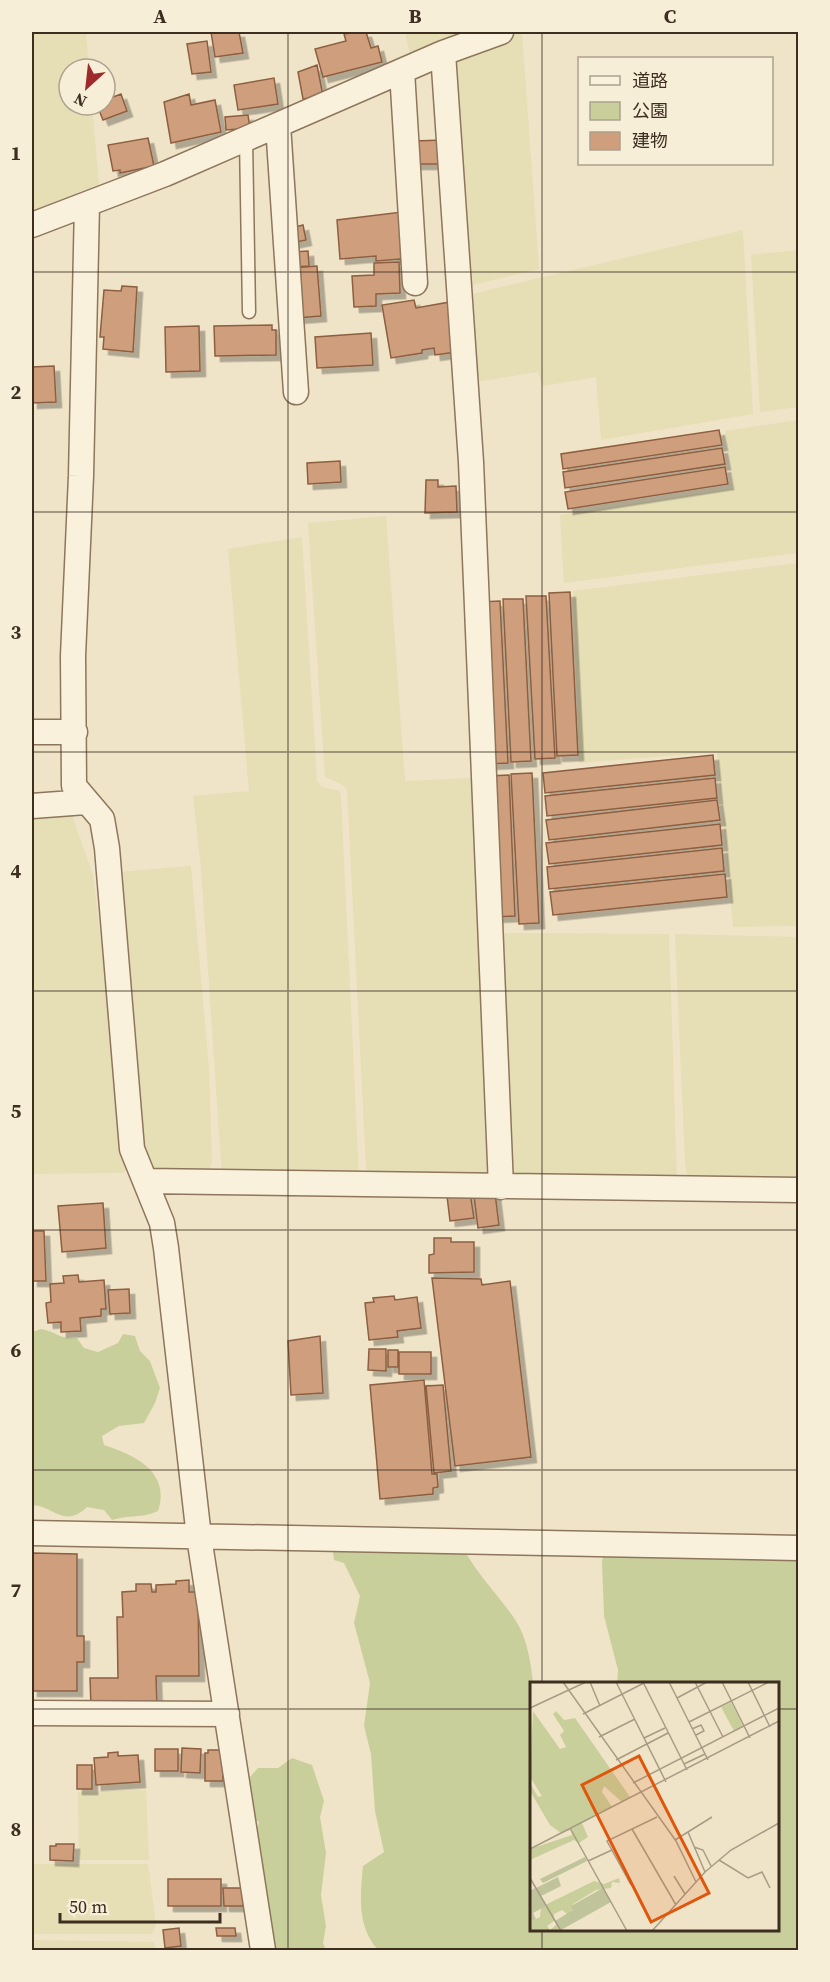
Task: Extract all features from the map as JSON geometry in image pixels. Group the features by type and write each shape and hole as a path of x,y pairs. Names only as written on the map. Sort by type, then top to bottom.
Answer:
{"street":[{"path":"32,225 165,174 443,53 501,32"},
{"path":"443,53 471,462 501,1187"},
{"path":"402,71 415,283"},
{"path":"278,125 296,392"},
{"path":"87,204 81,476 72,656 75,732 74,786 102,819 107,848 132,1149 162,1223 199,1537 263,1950"},
{"path":"32,732 75,732"},
{"path":"32,807 86,802"},
{"path":"146,1180 798,1190"},
{"path":"32,1533 798,1548"},
{"path":"32,1713 227,1714"}],"lane":[{"path":"246,139 249,312"}],"shaded area":[{"path":"32,32 86,32 88,57 57,57 57,117 93,117 99,184 32,211"},
{"path":"405,32 474,32 410,54"},
{"path":"522,32 539,269 465,287 452,54"},
{"path":"743,230 753,414 601,440 596,377 543,386 538,372 470,383 463,296"},
{"path":"798,250 798,407 760,412 751,255"},
{"path":"798,420 798,553 564,583 560,515 734,488 725,431"},
{"path":"386,516 405,781 471,778 494,1169 490,1176 369,1174 366,1168 347,789 325,777 308,523"},
{"path":"302,537 317,781 322,787 340,791 341,797 359,1178 222,1176 201,868 193,796 249,791 228,549"},
{"path":"798,563 798,926 733,927 717,752 579,763 573,591"},
{"path":"71,812 93,875 128,1166 124,1173 32,1174 32,813"},
{"path":"191,866 209,1068 212,1161 208,1174 148,1177 138,1140 118,872"},
{"path":"494,933 669,934 677,1182 508,1179"},
{"path":"675,934 798,937 798,1184 688,1183 685,1163"},
{"path":"146,1790 149,1860 79,1860 78,1792"},
{"path":"32,1864 148,1864 156,1924 152,1934 32,1934"},
{"path":"32,1940 154,1942 156,1950 32,1950"}],"green space":[{"path":"41,1329 65,1337 77,1338 84,1348 98,1352 118,1343 123,1334 135,1336 140,1351 150,1361 160,1388 144,1423 119,1426 102,1436 104,1445 138,1460 155,1476 161,1497 158,1511 112,1520 104,1510 87,1507 72,1516 65,1516 32,1505 32,1332"},
{"path":"332,1545 464,1549 475,1568 520,1628 528,1651 533,1682 530,1682 530,1931 779,1931 779,1682 617,1682 618,1670 604,1616 602,1563 603,1555 798,1559 798,1950 378,1950 366,1931 361,1900 363,1866 384,1852 375,1811 371,1754 364,1726 370,1683 354,1623 360,1596 344,1563 334,1560"},
{"path":"292,1758 312,1765 324,1801 320,1817 326,1853 321,1895 326,1926 323,1943 326,1950 271,1950 256,1834 259,1822 250,1816 243,1785 258,1768 278,1768"}],"building":[{"path":"211,32 239,32 243,53 215,57"},
{"path":"366,32 371,48 378,46 382,62 323,77 315,49 346,41 344,34"},
{"path":"207,41 211,72 192,74 187,44"},
{"path":"317,65 323,96 303,99 298,72"},
{"path":"274,78 278,104 238,110 234,85"},
{"path":"121,94 127,111 117,115 117,96"},
{"path":"189,94 191,105 215,100 221,132 171,143 164,102"},
{"path":"248,115 250,128 226,130 225,117"},
{"path":"148,138 154,166 120,173 120,170 113,171 108,145"},
{"path":"443,140 443,164 414,164 414,141"},
{"path":"402,212 406,261 401,262 400,259 376,261 376,256 340,259 337,220"},
{"path":"303,225 306,240 291,243 295,227"},
{"path":"308,251 309,266 293,267 292,252"},
{"path":"399,262 400,293 376,294 376,306 354,307 352,276 374,275 374,263"},
{"path":"317,266 321,316 296,318 293,268"},
{"path":"122,286 137,287 133,352 103,349 104,337 100,337 104,290 121,291"},
{"path":"414,300 416,308 450,302 456,352 435,355 434,348 422,350 422,353 391,358 382,305"},
{"path":"272,325 272,330 276,330 276,355 215,356 214,326"},
{"path":"199,326 200,371 166,372 165,327"},
{"path":"371,333 373,365 317,368 315,337"},
{"path":"54,366 56,402 32,403 32,367"},
{"path":"719,430 722,445 563,469 561,454"},
{"path":"722,448 725,464 565,488 563,472"},
{"path":"340,461 341,482 308,484 307,463"},
{"path":"725,467 728,484 568,509 565,492"},
{"path":"426,480 438,480 438,487 456,486 457,512 425,513"},
{"path":"570,592 578,755 557,756 549,593"},
{"path":"526,596 546,596 555,758 535,759"},
{"path":"503,599 523,599 531,761 511,762"},
{"path":"500,601 508,763 488,764 480,602"},
{"path":"713,755 715,775 545,793 543,773"},
{"path":"532,773 539,923 519,924 511,774"},
{"path":"509,775 515,916 495,917 488,776"},
{"path":"715,778 717,798 547,816 545,796"},
{"path":"717,800 720,820 549,840 546,820"},
{"path":"720,824 722,845 549,864 546,843"},
{"path":"722,848 724,871 549,889 547,867"},
{"path":"725,874 727,897 553,915 550,892"},
{"path":"470,1193 474,1218 450,1221 447,1196"},
{"path":"495,1193 499,1225 478,1228 474,1196"},
{"path":"103,1203 106,1248 62,1252 58,1206"},
{"path":"32,1231 44,1231 46,1281 32,1281"},
{"path":"434,1238 451,1238 451,1242 474,1242 474,1272 429,1273 429,1255 434,1254"},
{"path":"78,1275 79,1282 104,1280 106,1309 101,1309 101,1316 80,1318 81,1331 61,1332 61,1322 48,1323 46,1303 51,1302 50,1284 64,1283 63,1276"},
{"path":"432,1278 481,1279 482,1285 510,1281 531,1457 455,1466"},
{"path":"129,1289 130,1313 110,1314 108,1290"},
{"path":"394,1296 395,1300 417,1297 421,1328 397,1331 398,1337 369,1340 365,1303 374,1302 373,1298"},
{"path":"320,1336 323,1393 291,1395 288,1341"},
{"path":"369,1349 386,1349 386,1371 368,1370"},
{"path":"388,1350 398,1350 398,1367 388,1367"},
{"path":"399,1352 431,1352 431,1374 399,1374"},
{"path":"424,1380 432,1474 437,1474 438,1487 433,1488 433,1494 380,1499 370,1385"},
{"path":"443,1385 451,1471 434,1473 426,1386"},
{"path":"32,1553 77,1554 77,1636 84,1636 84,1662 77,1662 77,1691 32,1691"},
{"path":"189,1580 189,1592 198,1592 199,1676 156,1676 157,1706 91,1707 90,1678 118,1678 117,1617 123,1617 122,1592 136,1591 136,1584 151,1584 152,1592 156,1592 156,1585 176,1584 176,1581"},
{"path":"182,1748 201,1749 200,1773 181,1772"},
{"path":"155,1749 178,1749 178,1771 155,1771"},
{"path":"208,1750 223,1750 223,1781 205,1781 205,1753 208,1753"},
{"path":"118,1752 118,1756 138,1755 140,1782 96,1785 94,1758 108,1757 108,1753"},
{"path":"77,1765 92,1765 92,1789 77,1789"},
{"path":"56,1844 74,1844 73,1861 50,1860 50,1846 56,1846"},
{"path":"168,1879 221,1879 221,1906 168,1906"},
{"path":"223,1888 244,1888 243,1906 224,1906"},
{"path":"179,1928 181,1946 165,1948 163,1930"},
{"path":"216,1928 235,1928 236,1936 217,1936"}]}
